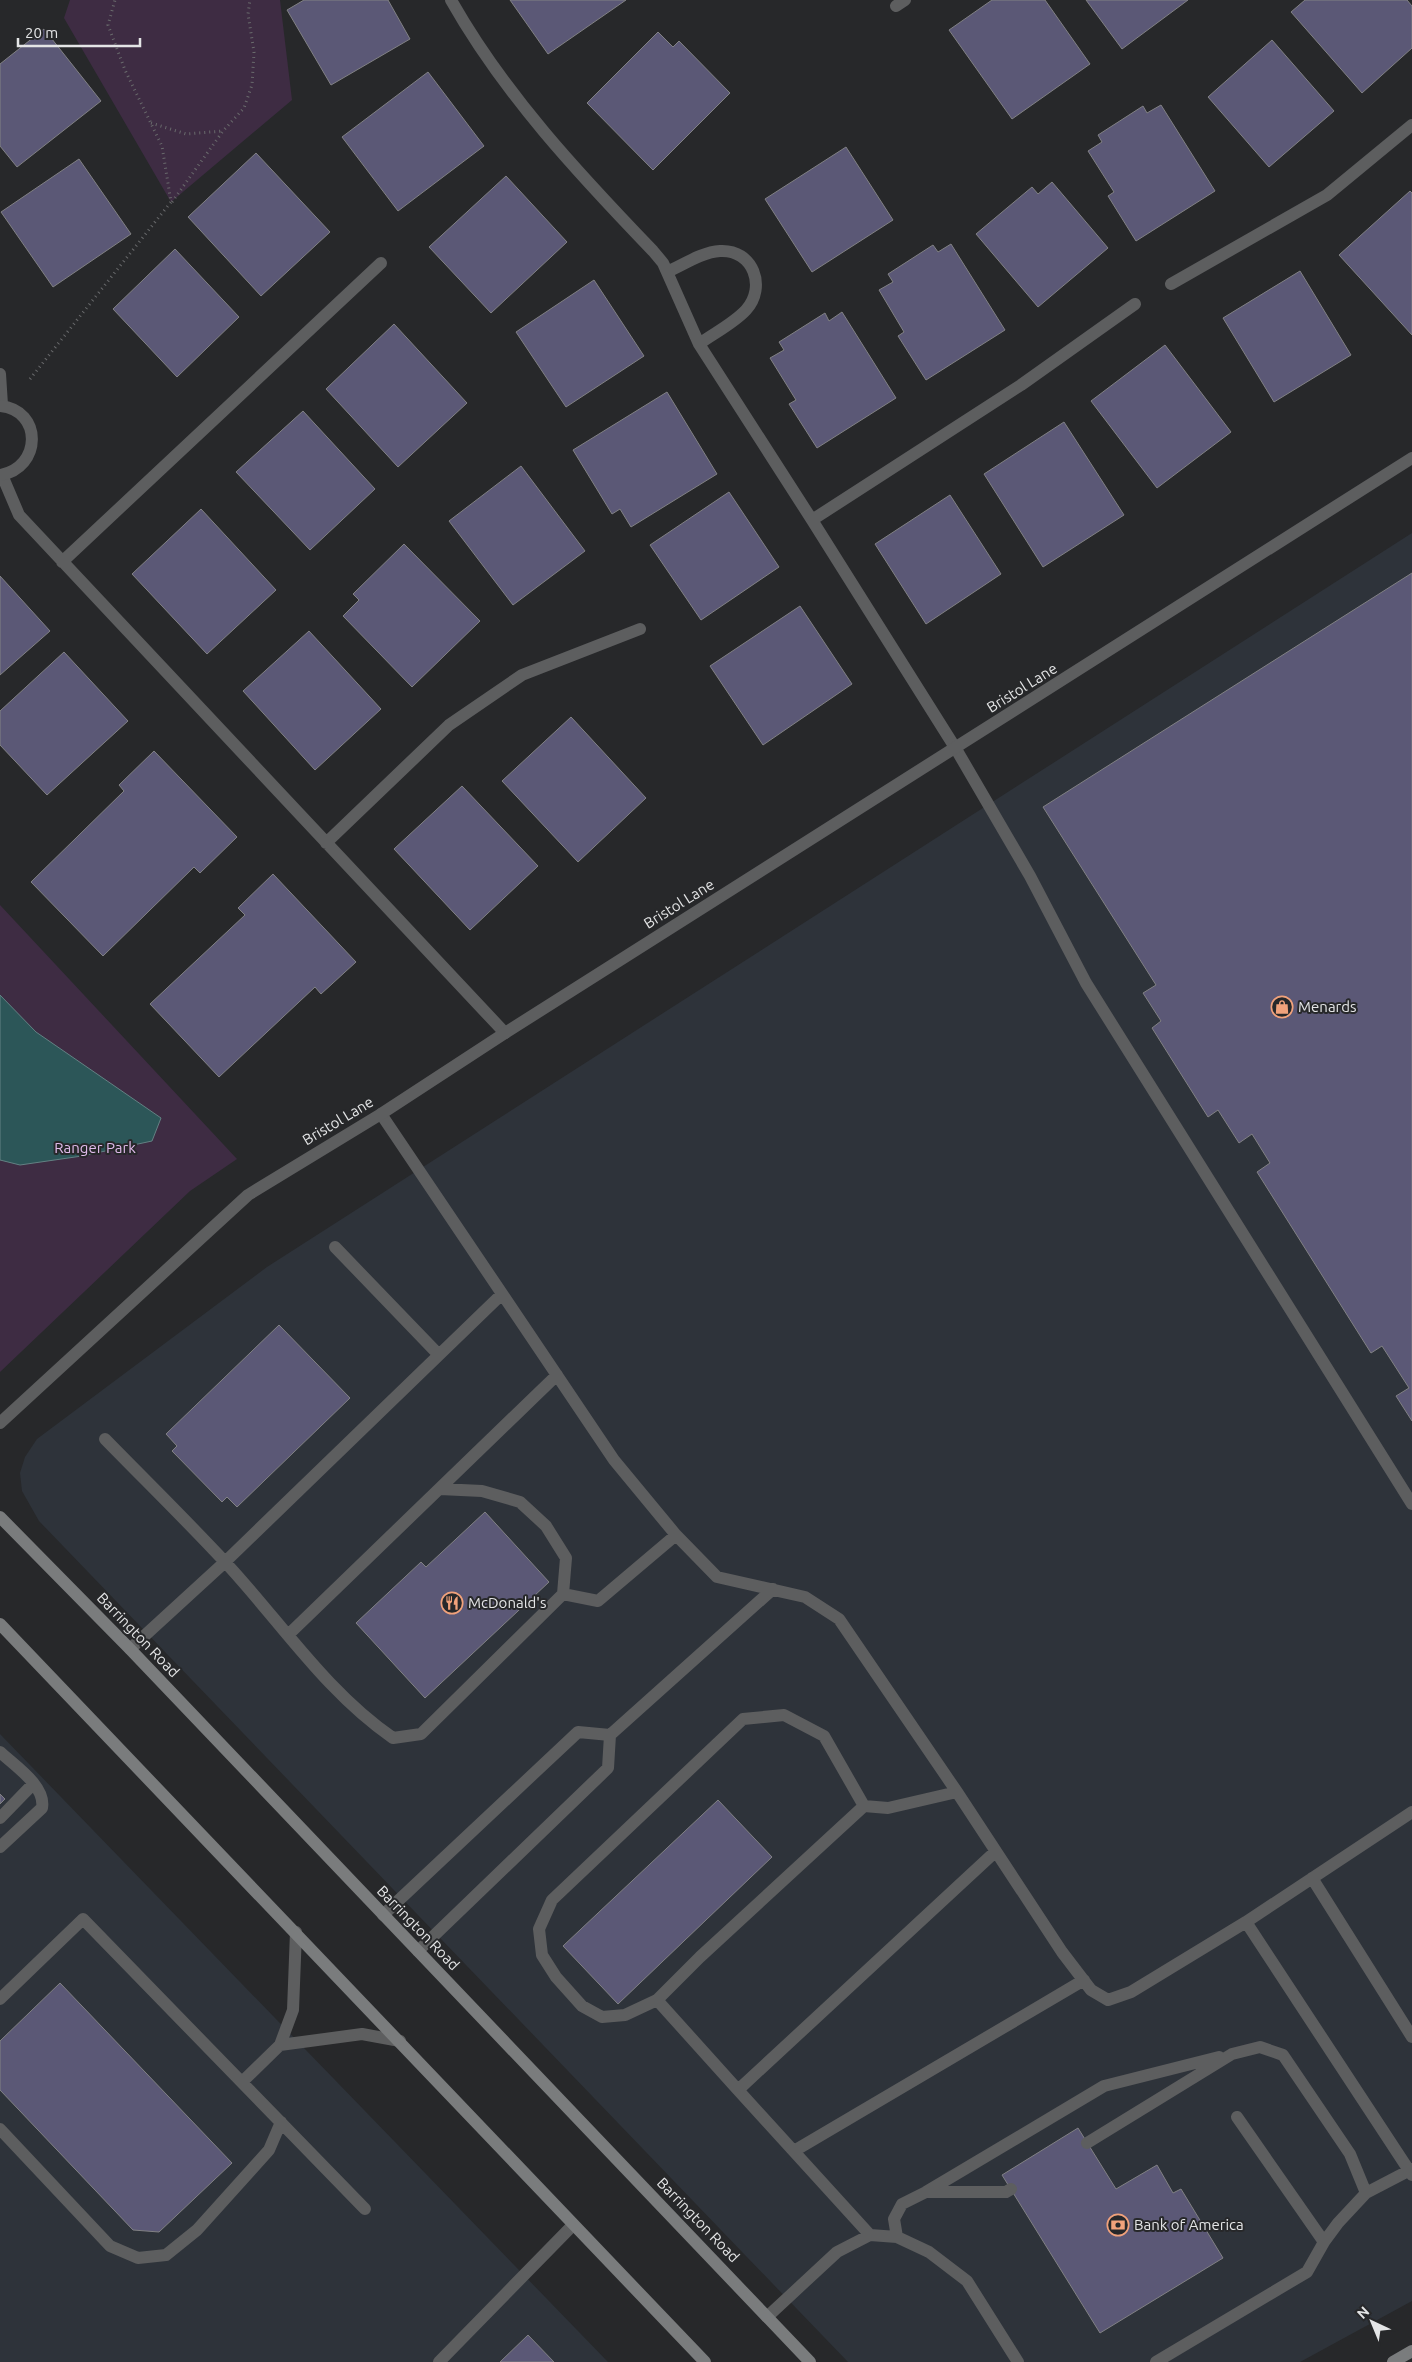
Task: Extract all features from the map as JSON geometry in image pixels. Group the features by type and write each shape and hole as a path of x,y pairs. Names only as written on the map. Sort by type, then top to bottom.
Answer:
{"main road":[{"name":"Barrington Road","path":"0,1517 130,1650 810,2362"},
{"path":"0,1624 400,2041 704,2362"},
{"path":"1393,2362 1412,2351"}],"street":[{"path":"451,0 492,62 545,133 575,170 654,251 667,272 699,344 956,749 1030,876 1086,983 1412,1504"},
{"path":"1171,284 1327,195 1412,126"},
{"path":"667,272 712,252 722,251 740,257 754,270 757,289 747,309 699,344"},
{"path":"62,562 381,262"},
{"path":"812,520 1021,385 1135,304"},
{"path":"0,374 1,405 16,410 26,420 32,433 32,447 26,460 15,470 1,475 19,515 505,1033"},
{"name":"Bristol Lane","path":"0,1423 248,1195 381,1114 505,1033 956,749 1412,458"},
{"path":"326,843 449,725 522,675 640,629"},
{"path":"381,1114 614,1460 676,1535 717,1577 805,1597 839,1619 957,1792 1062,1952 1091,1990 1108,2000 1131,1992 1246,1922 1412,1812"},
{"path":"335,1247 439,1355"},
{"path":"130,1650 225,1562 502,1294"},
{"path":"288,1635 557,1375"},
{"path":"105,1439 225,1562 320,1673 368,1720 393,1738 421,1734 563,1594 566,1558 546,1526 520,1502 482,1491 440,1489"},
{"path":"563,1594 598,1601 676,1535"},
{"path":"418,1951 608,1768 610,1735 773,1589"},
{"path":"864,1806 824,1736 784,1715 743,1719 552,1900 539,1929 542,1954 556,1977 582,2006 602,2017 624,2015 657,2000 700,1957 864,1806 888,1808 957,1792"},
{"path":"384,1915 578,1732 610,1735"},
{"path":"0,1752 42,1794 42,1808 0,1847"},
{"path":"0,1818 33,1784"},
{"path":"738,2090 995,1852"},
{"path":"1312,1878 1412,2037"},
{"path":"0,2000 83,1919 365,2209"},
{"path":"1156,2362 1307,2272 1324,2242 1338,2223 1366,2193 1411,2171 1246,1922"},
{"path":"242,2082 280,2045 293,2010 296,1932"},
{"path":"794,2151 1084,1980"},
{"path":"657,2000 870,2235"},
{"path":"280,2045 362,2034 400,2041"},
{"path":"897,2237 894,2219 902,2204 926,2192 1104,2086 1260,2047 1283,2055 1350,2154 1366,2193"},
{"path":"1088,2142 1232,2054"},
{"path":"1237,2118 1324,2242"},
{"path":"0,2130 110,2246 138,2258 166,2255 197,2230 269,2150 281,2122"},
{"path":"926,2192 1006,2192 1011,2189"},
{"path":"439,2362 574,2225"},
{"path":"767,2317 837,2252 870,2235 897,2237 929,2252 967,2281 1018,2362"}],"path":[{"path":"115,0 108,25 125,70 162,146 171,202"},
{"path":"30,379 171,202 223,131 244,108 252,85 254,52 248,14 250,0"},
{"path":"150,122 186,134 223,131"}],"shaded area":[{"path":"1412,533 1412,2301 1300,2362 848,2362 39,1521 22,1491 20,1473 25,1457 37,1439 267,1267"},
{"path":"0,1734 608,2362 0,2362"}],"green space":[{"path":"70,0 280,0 292,100 171,202 64,18"},
{"name":"Ranger Park","path":"0,905 237,1159 190,1191 0,1372"}],"water":[{"path":"0,995 36,1032 161,1118 152,1141 82,1156 20,1165 0,1160"}],"building":[{"path":"304,0 388,0 410,39 331,85 287,10"},
{"path":"510,0 626,0 548,54"},
{"path":"992,0 1045,0 1090,64 1012,119 949,30"},
{"path":"1086,0 1188,0 1122,49"},
{"path":"1305,0 1407,0 1412,6 1412,48 1362,93 1291,12"},
{"path":"44,29 101,101 17,167 0,146 0,64"},
{"path":"658,32 673,47 679,41 730,93 653,170 587,103"},
{"path":"1272,40 1334,111 1269,167 1208,97"},
{"path":"428,72 484,146 398,211 342,137"},
{"path":"1161,105 1215,191 1136,241 1108,196 1114,192 1088,151 1102,142 1098,135 1143,106 1147,113"},
{"path":"846,147 893,220 812,272 765,199"},
{"path":"256,153 330,232 261,296 188,217"},
{"path":"79,159 131,234 53,287 1,212"},
{"path":"506,176 567,242 491,313 429,247"},
{"path":"1052,182 1108,248 1038,307 976,234 1032,187 1038,194"},
{"path":"1410,191 1412,193 1412,335 1339,255"},
{"path":"951,244 1005,330 926,380 898,336 904,332 879,290 893,282 888,274 933,245 938,252"},
{"path":"175,249 239,317 177,377 113,309"},
{"path":"1300,271 1351,355 1274,402 1223,318"},
{"path":"594,280 644,356 566,407 516,332"},
{"path":"842,312 896,398 817,448 789,404 796,400 770,358 784,350 779,342 825,313 829,321"},
{"path":"394,324 467,403 398,467 326,389"},
{"path":"1165,345 1231,432 1157,488 1091,401"},
{"path":"667,392 717,474 631,527 620,509 612,514 573,450"},
{"path":"303,411 375,489 310,550 236,472"},
{"path":"1064,422 1124,515 1043,567 984,474"},
{"path":"521,466 585,551 513,605 449,521"},
{"path":"729,492 779,567 701,620 650,545"},
{"path":"950,495 1001,574 926,624 875,544"},
{"path":"201,509 276,590 207,654 132,574"},
{"path":"404,544 480,621 412,687 343,616 359,600 353,594"},
{"name":"Menards","path":"1412,573 1412,1421 1396,1396 1409,1388 1382,1346 1371,1353 1257,1172 1270,1163 1252,1134 1239,1143 1218,1110 1208,1117 1152,1028 1161,1021 1143,993 1156,985 1043,807"},
{"path":"0,576 50,631 0,675"},
{"path":"800,606 852,684 763,745 710,666"},
{"path":"309,631 381,709 315,770 243,691"},
{"path":"64,652 128,721 47,795 0,745 0,711"},
{"path":"571,717 646,798 578,862 502,781"},
{"path":"154,751 237,837 200,873 194,867 103,956 31,882 124,791 119,785"},
{"path":"462,786 538,866 470,930 394,849"},
{"path":"273,874 356,962 321,994 315,987 219,1077 150,1004 245,915 238,908"},
{"path":"279,1325 350,1398 237,1507 227,1497 222,1502 172,1451 177,1446 166,1434"},
{"name":"McDonald's","path":"485,1512 549,1582 425,1698 356,1623 421,1562 426,1567"},
{"path":"0,1794 5,1799 0,1804"},
{"path":"718,1800 772,1857 618,2004 563,1946"},
{"path":"60,1983 232,2163 159,2232 133,2230 0,2090 0,2041"},
{"name":"Bank of America","path":"1078,2128 1116,2189 1157,2165 1173,2193 1181,2189 1223,2258 1100,2333 1002,2175"},
{"path":"528,2335 554,2362 500,2362"}],"place":[{"name":"Menards","path":"1282,1007"},
{"name":"McDonald's","path":"452,1603"},
{"name":"Bank of America","path":"1118,2225"}]}
